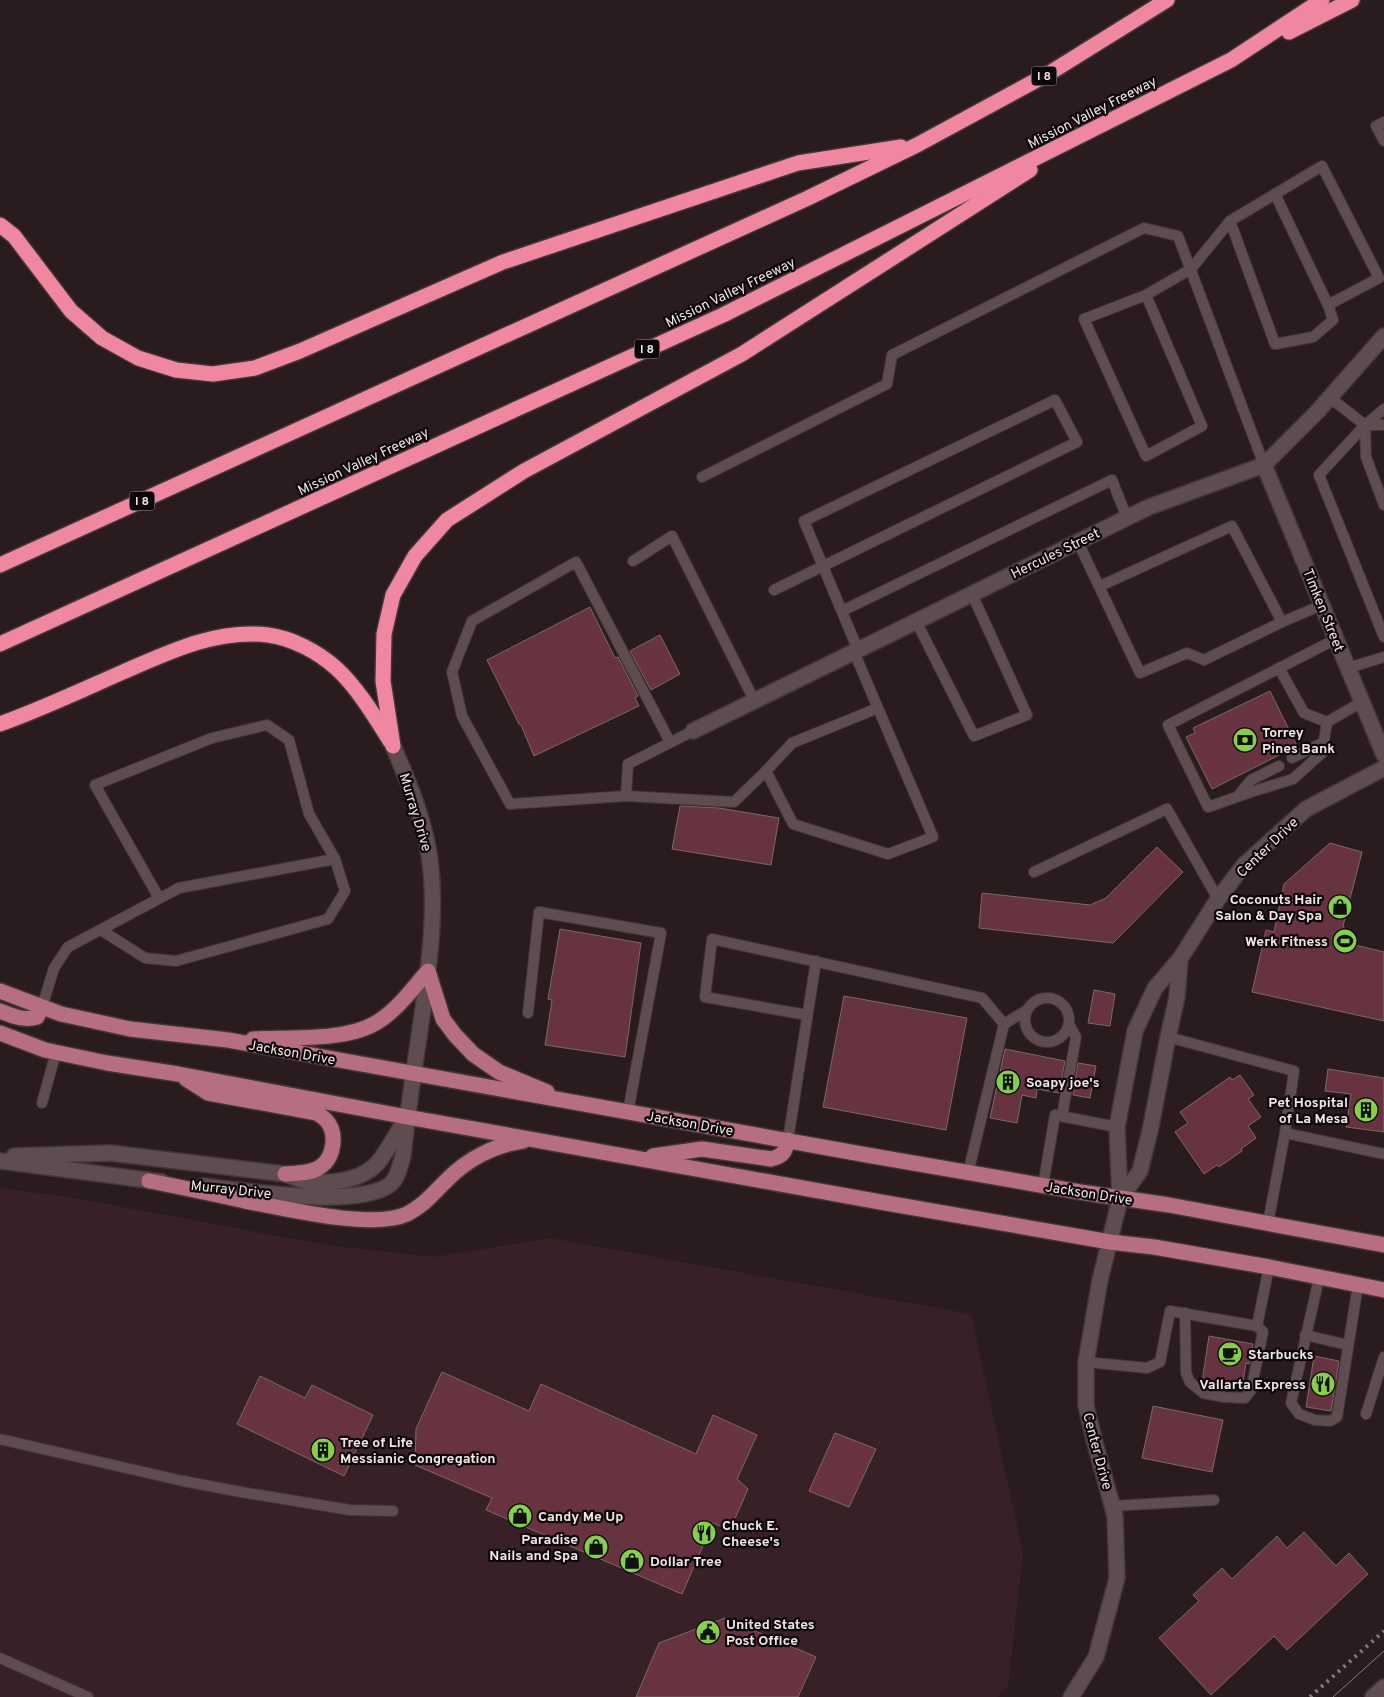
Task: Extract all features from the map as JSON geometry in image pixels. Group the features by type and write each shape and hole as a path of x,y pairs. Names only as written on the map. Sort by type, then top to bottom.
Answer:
{"highway":[{"name":"I 8","path":"0,565 808,198 917,144 1048,74 1167,0"},
{"name":"Mission Valley Freeway","path":"0,644 723,314 1231,60 1322,0"},
{"path":"1231,60 1352,0"},
{"path":"393,746 383,680 384,634 393,595 415,556 447,520 524,471 742,354 1099,127"},
{"path":"0,225 14,236 71,311 102,338 138,358 176,370 213,374 255,368 300,351 503,262 788,166 917,144"},
{"path":"0,724 204,639 237,634 270,635 306,647 337,668 366,703 393,746"}],"main road":[{"name":"Hercules Street","path":"693,730 1149,507 1264,465 1317,412 1384,336"},
{"name":"Timken Street","path":"1264,465 1384,755"},
{"name":"Murray Drive","path":"0,1161 148,1181 301,1196 365,1196 390,1186 399,1171 403,1156 428,971 432,916 429,854 422,823 412,790 393,746"},
{"name":"Center Drive","path":"1071,1697 1096,1657 1117,1578 1116,1516 1086,1406 1086,1362 1100,1280 1120,1199 1117,1127 1135,1031 1155,988 1180,959 1218,899 1244,865 1306,809 1384,768"},
{"name":"Center Drive","path":"1120,1199 1140,1171 1150,1131 1177,997 1180,959"},
{"path":"228,1040 335,1036 357,1031 374,1024 390,1012 428,971 443,1019 455,1035 474,1054 499,1072 574,1103"},
{"name":"Jackson Drive","path":"0,991 61,1014 130,1029 228,1040 1043,1186 1169,1205 1384,1245"},
{"path":"0,1011 22,1019 30,1019 37,1017 42,1007"},
{"path":"0,1033 56,1052 107,1063 178,1074 407,1117 1110,1242 1154,1247 1269,1267 1384,1290"},
{"path":"178,1074 208,1093 317,1113 327,1121 334,1140 329,1157 321,1167 313,1171 285,1174"},
{"name":"Murray Drive","path":"0,1156 110,1153 285,1174 309,1182 332,1183 355,1177 368,1171 379,1162 407,1117"},
{"path":"148,1181 307,1213 361,1219 387,1219 404,1215 423,1205 448,1179 465,1165 488,1151 507,1143 535,1139"},
{"path":"642,1158 702,1149 771,1159 781,1157 788,1140"}],"lane":[{"path":"1384,122 1376,126 1384,141"},
{"path":"1146,295 1202,426 1146,456 1084,319 1146,295 1191,269 1230,221 1322,166 1380,278 1328,305"},
{"path":"1230,221 1276,344 1313,337 1333,320 1328,305 1275,194"},
{"path":"702,477 887,384 892,355 1144,228 1178,236 1264,465"},
{"path":"1329,397 1365,425 1384,425"},
{"path":"766,771 793,824 888,854 933,837 878,708 842,611 823,566 804,520 1055,400 1077,442 823,566 774,590"},
{"path":"1384,410 1365,425 1319,475 1384,637"},
{"path":"1365,425 1366,457 1384,504"},
{"path":"842,611 1112,480 1127,518"},
{"path":"1100,586 1232,526 1282,622"},
{"path":"633,561 672,536 754,700"},
{"path":"1078,542 1140,672 1187,653 1204,660 1322,605"},
{"path":"670,742 576,562 472,621 452,672 462,716 510,804 626,796 734,802 792,743 878,708"},
{"path":"916,621 974,736 1027,715 972,594"},
{"path":"1326,722 1322,753 1293,779 1208,807 1168,725 1336,639"},
{"path":"1348,668 1384,657"},
{"path":"1279,668 1304,713 1326,722"},
{"path":"1326,722 1362,702"},
{"path":"101,930 145,958 176,961 328,919 345,891 336,859 309,814 289,740 267,725 212,738 95,785 159,898"},
{"path":"626,796 628,764 693,730"},
{"path":"1292,758 1324,742"},
{"path":"1237,797 1251,780 1279,766"},
{"path":"1034,872 1167,809 1218,899"},
{"path":"42,1007 54,968 68,947 159,898 179,888 336,859"},
{"path":"528,1013 539,912 661,932 628,1112"},
{"path":"807,1015 705,997 712,939 982,998 1004,1024"},
{"path":"788,1140 816,961"},
{"path":"968,1172 1004,1024 1027,1010 1033,1003 1041,999 1050,998 1059,1001 1065,1007 1069,1016 1069,1024 1066,1032 1059,1039 1051,1042 1042,1042 1035,1039 1026,1026 1027,1010"},
{"path":"1062,1116 1076,1037 1069,1024"},
{"path":"1168,1037 1294,1071 1268,1223"},
{"path":"42,1103 56,1052"},
{"path":"1043,1186 1055,1115 1117,1127"},
{"path":"1284,1133 1384,1154"},
{"path":"1257,1326 1269,1267"},
{"path":"1319,1278 1291,1402 1299,1414 1315,1420 1330,1421 1337,1417 1358,1285"},
{"path":"1086,1362 1147,1368 1160,1362 1170,1310 1257,1326 1263,1332 1251,1390 1245,1398 1224,1397 1203,1392 1190,1382 1186,1373 1185,1313"},
{"path":"1306,1335 1348,1345"},
{"path":"1366,1414 1383,1362"},
{"path":"0,1439 202,1485 350,1510 392,1511"},
{"path":"1113,1506 1214,1500"},
{"path":"0,1658 88,1697"}],"shaded area":[{"path":"0,1188 69,1197 327,1245 433,1257 550,1238 971,1314 1023,1553 1008,1687 997,1697 0,1697"}],"building":[{"path":"590,607 615,658 618,657 638,696 635,698 639,706 534,756 521,725 487,660"},
{"path":"660,635 680,674 651,690 630,651"},
{"name":"Torrey Pines Bank","path":"1270,691 1297,746 1212,789 1186,737 1195,733 1193,728"},
{"path":"680,806 719,808 779,818 771,865 672,849"},
{"path":"1330,843 1362,852 1343,926 1355,945 1384,952 1384,1021 1252,992 1266,930 1274,932 1284,884"},
{"path":"1157,847 1183,872 1113,943 979,928 982,893 1090,905 1106,898"},
{"path":"560,929 641,943 625,1057 545,1045 552,1000 548,999"},
{"path":"1094,990 1115,994 1110,1026 1088,1023"},
{"path":"844,996 967,1018 946,1130 823,1107"},
{"path":"1005,1049 1065,1061 1059,1093 1037,1089 1036,1098 1022,1095 1017,1123 990,1118"},
{"path":"1078,1063 1096,1066 1090,1098 1073,1095"},
{"name":"Pet Hospital of La Mesa","path":"1328,1069 1384,1078 1384,1132 1346,1127 1351,1094 1325,1091"},
{"path":"1240,1075 1254,1095 1248,1099 1261,1117 1248,1126 1256,1138 1241,1149 1242,1151 1219,1167 1217,1165 1204,1174 1175,1132 1188,1123 1180,1112 1230,1077 1232,1080"},
{"name":"Starbucks","path":"1209,1336 1253,1344 1249,1364 1246,1363 1242,1389 1202,1382"},
{"name":"Vallarta Express","path":"1314,1356 1339,1361 1331,1411 1306,1407"},
{"path":"442,1372 529,1411 541,1384 696,1454 713,1415 757,1435 737,1479 748,1489 730,1530 713,1523 682,1594 486,1510 492,1498 415,1465 416,1429"},
{"name":"Tree of Life Messianic Congregation","path":"260,1376 305,1398 312,1385 373,1415 344,1476 237,1424"},
{"path":"1153,1406 1223,1420 1212,1472 1142,1458"},
{"path":"835,1433 876,1449 849,1507 809,1491"},
{"path":"1304,1532 1336,1566 1349,1553 1368,1574 1287,1650 1274,1636 1211,1695 1159,1638 1199,1601 1193,1595 1222,1568 1232,1579 1277,1536 1287,1548"},
{"path":"725,1618 816,1657 798,1697 636,1697 659,1643"}],"tram line":[{"path":"1333,1697 1384,1651"}],"railway":[{"path":"1310,1697 1384,1631"}],"place":[{"name":"Torrey Pines Bank","path":"1245,740"},
{"name":"Coconuts Hair Salon & Day Spa","path":"1340,907"},
{"name":"Werk Fitness","path":"1345,941"},
{"name":"Soapy joe's","path":"1008,1082"},
{"name":"Pet Hospital of La Mesa","path":"1366,1110"},
{"name":"Starbucks","path":"1230,1354"},
{"name":"Vallarta Express","path":"1323,1384"},
{"name":"Tree of Life Messianic Congregation","path":"323,1450"},
{"name":"Candy Me Up","path":"520,1516"},
{"name":"Chuck E. Cheese's","path":"704,1533"},
{"name":"Paradise Nails and Spa","path":"596,1547"},
{"name":"Dollar Tree","path":"632,1561"},
{"name":"United States Post Office","path":"708,1632"}]}
